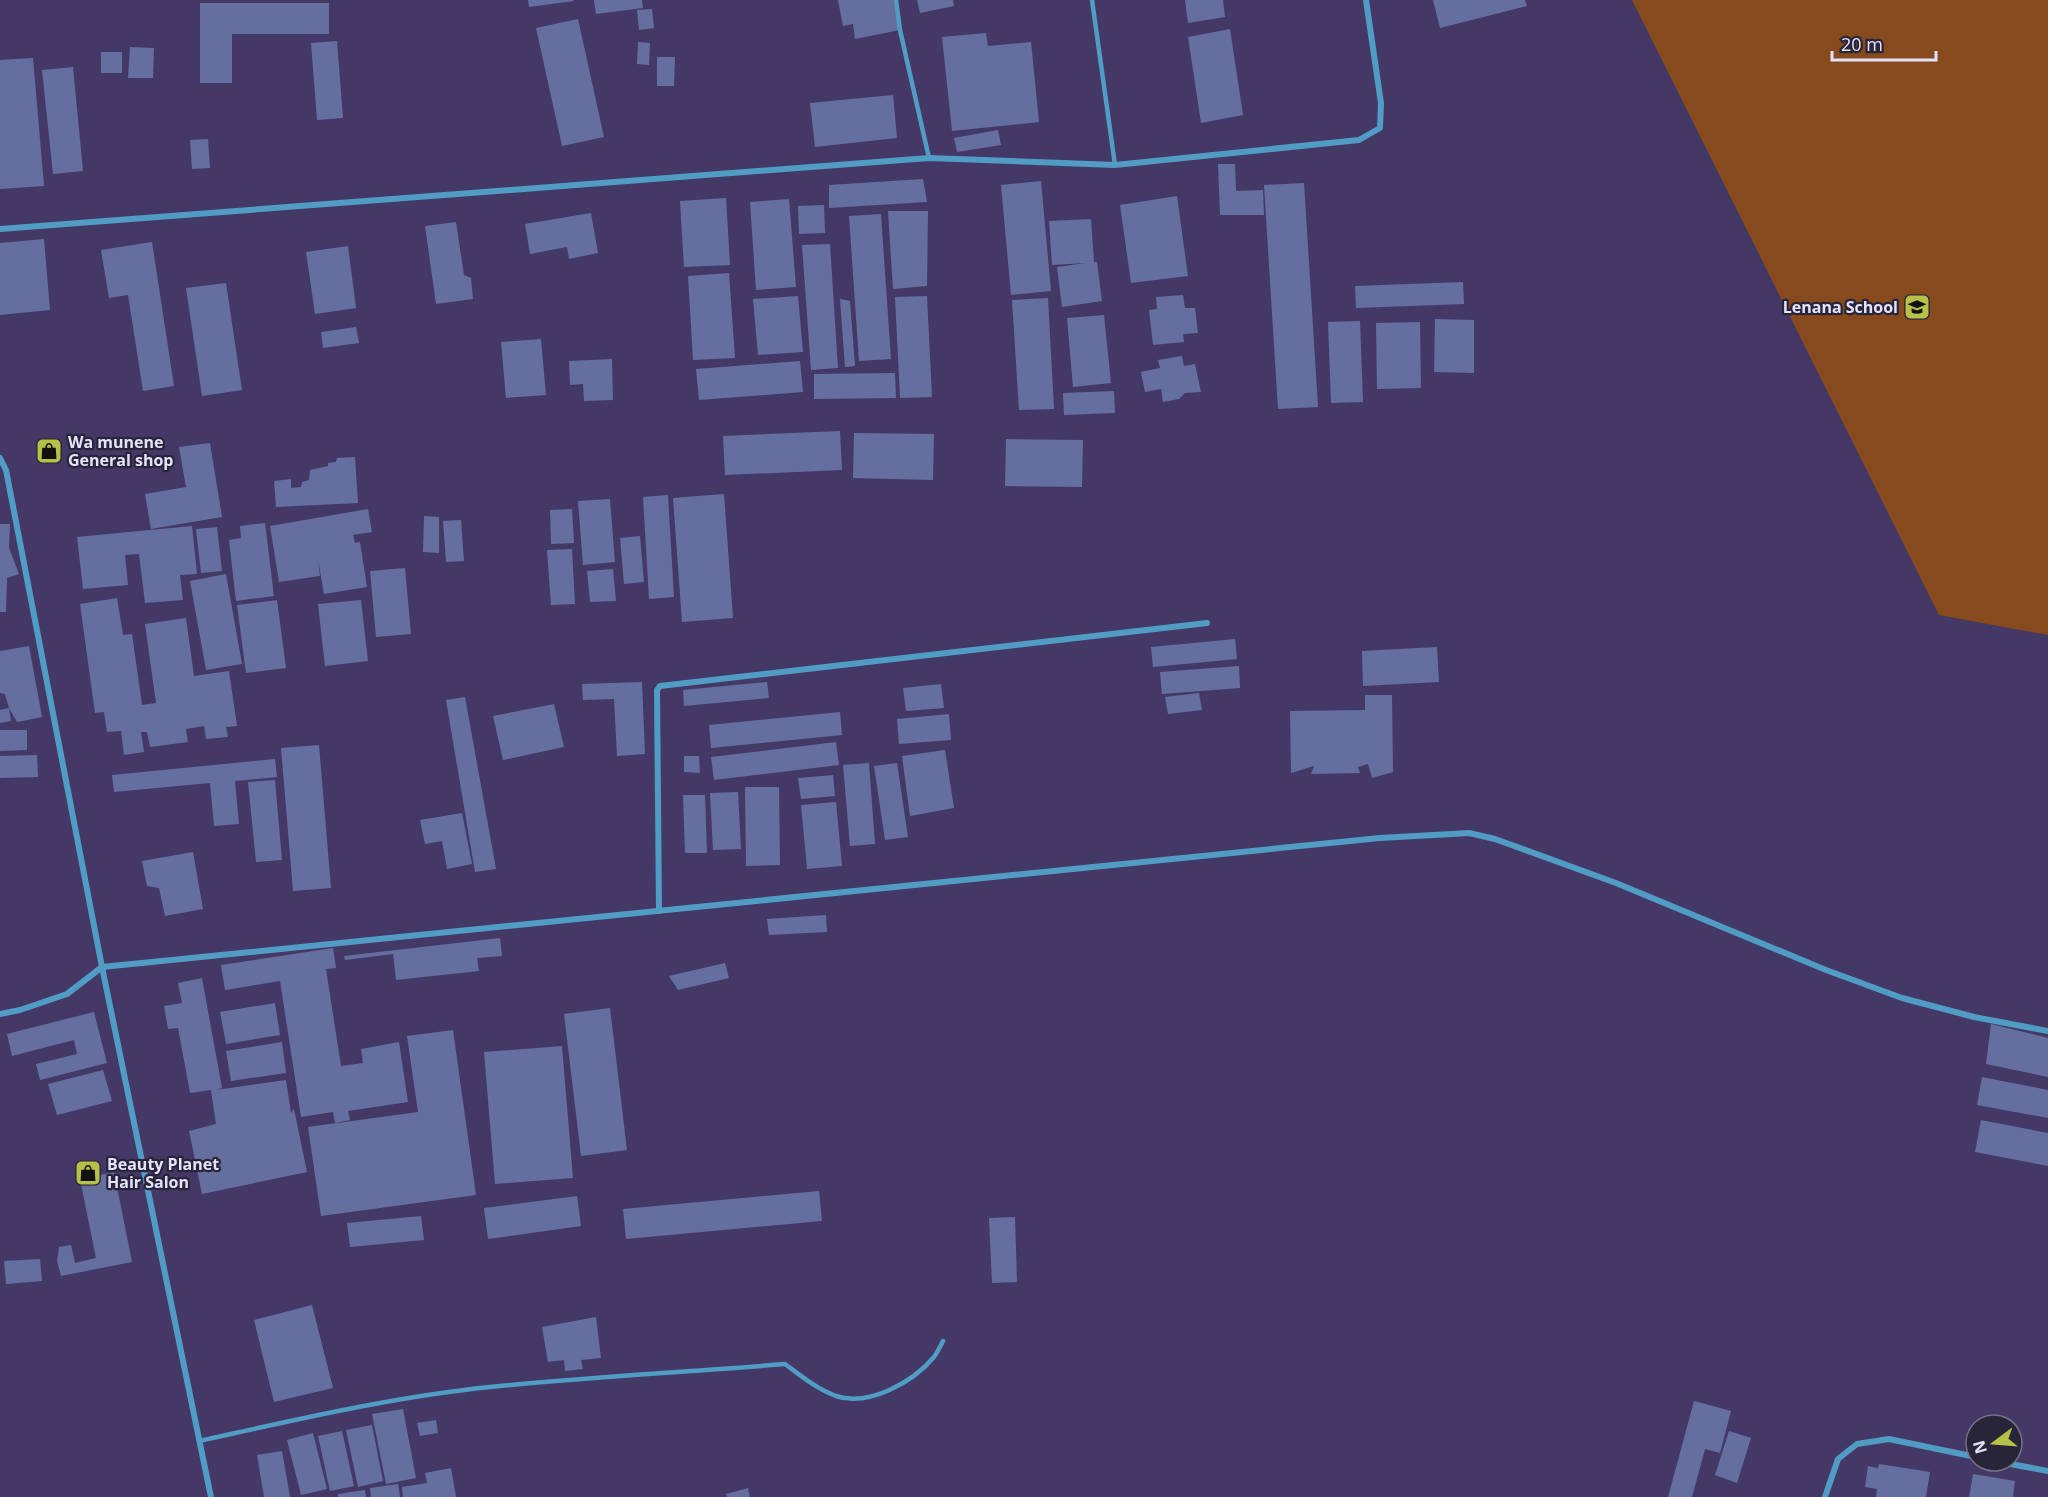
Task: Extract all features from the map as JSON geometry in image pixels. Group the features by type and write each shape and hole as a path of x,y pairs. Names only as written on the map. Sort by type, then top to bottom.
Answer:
{"street":[{"path":"0,229 929,158 1114,165 1359,140 1380,128 1381,103 1366,0"},
{"path":"0,458 6,471 102,967 211,1497"},
{"path":"659,911 657,690 660,686 1207,623"},
{"path":"0,1014 20,1010 67,994 102,967 1380,838 1469,833 1496,839 1606,879 1826,970 1902,998 1974,1017 2048,1031"},
{"path":"1825,1497 1838,1459 1857,1444 1889,1439 1964,1455"},
{"path":"2024,1467 2048,1472"}],"lane":[{"path":"896,0 900,30 929,158"},
{"path":"1092,0 1114,165"},
{"path":"200,1441 298,1419 422,1396 489,1387 785,1364 811,1383 837,1396 870,1398 904,1383 934,1357 943,1341"}],"shaded area":[{"name":"Lenana School","path":"1632,0 2048,0 2048,635 1939,615"}],"building":[{"path":"528,0 573,0 574,1 529,7"},
{"path":"594,0 642,0 643,8 596,14"},
{"path":"838,0 894,0 900,30 855,39 853,24 843,26"},
{"path":"917,0 953,0 954,6 920,13"},
{"path":"1185,0 1223,0 1225,17 1188,23"},
{"path":"1433,0 1525,0 1527,6 1440,28"},
{"path":"200,3 329,3 329,34 232,34 232,83 200,83"},
{"path":"652,9 654,28 639,30 637,10"},
{"path":"578,19 604,137 562,146 536,28"},
{"path":"1230,29 1243,115 1201,123 1188,37"},
{"path":"986,33 988,46 1031,42 1039,122 952,131 942,37"},
{"path":"337,41 343,118 317,120 311,43"},
{"path":"638,42 650,43 649,65 637,64"},
{"path":"130,47 154,48 153,78 128,78"},
{"path":"101,52 122,52 122,73 101,73"},
{"path":"657,57 675,57 674,86 657,86"},
{"path":"33,58 44,186 0,189 0,60"},
{"path":"73,67 83,171 53,174 42,70"},
{"path":"893,95 897,138 815,147 810,103"},
{"path":"998,130 1001,145 957,152 954,138"},
{"path":"208,139 210,168 192,169 190,140"},
{"path":"1218,164 1235,164 1236,191 1263,190 1264,215 1220,215"},
{"path":"923,179 927,202 829,208 829,185"},
{"path":"1041,181 1051,291 1011,295 1001,185"},
{"path":"1304,183 1318,407 1278,409 1264,185"},
{"path":"1177,196 1188,276 1131,283 1120,205"},
{"path":"726,198 730,265 684,267 680,201"},
{"path":"789,199 796,287 756,290 750,202"},
{"path":"824,205 825,233 799,234 798,206"},
{"path":"888,211 928,211 927,286 893,289"},
{"path":"591,213 598,253 569,259 567,247 530,254 525,224"},
{"path":"881,214 891,359 859,361 849,216"},
{"path":"1091,219 1094,262 1097,262 1102,301 1062,307 1057,267 1085,263 1052,265 1049,221"},
{"path":"456,222 464,275 471,278 473,299 436,304 425,226"},
{"path":"44,239 50,310 0,315 0,243"},
{"path":"152,242 174,386 143,391 128,295 109,298 101,250"},
{"path":"830,244 838,368 811,370 802,245"},
{"path":"348,246 356,308 315,314 306,252"},
{"path":"729,273 735,358 693,360 688,276"},
{"path":"1463,282 1464,304 1356,308 1355,286"},
{"path":"226,283 242,390 202,396 186,288"},
{"path":"1183,295 1185,308 1195,308 1198,333 1183,334 1184,342 1153,345 1149,310 1157,309 1156,297"},
{"path":"798,296 803,352 758,355 753,299"},
{"path":"927,296 932,397 900,398 895,297"},
{"path":"1048,298 1054,409 1019,410 1012,300"},
{"path":"840,299 850,301 855,366 845,367"},
{"path":"1104,315 1111,383 1073,387 1067,318"},
{"path":"1435,319 1474,320 1474,373 1434,372"},
{"path":"1360,321 1363,402 1331,403 1328,322"},
{"path":"1420,322 1421,388 1377,389 1376,323"},
{"path":"356,327 359,343 323,348 321,332"},
{"path":"541,339 546,395 506,398 501,342"},
{"path":"1182,356 1184,366 1195,364 1201,392 1185,393 1179,399 1163,402 1161,389 1145,392 1141,372 1160,368 1158,360"},
{"path":"612,359 613,400 584,401 583,384 570,385 569,361"},
{"path":"800,361 803,392 699,400 696,369"},
{"path":"895,373 896,398 814,399 814,374"},
{"path":"1114,391 1115,413 1064,415 1063,393"},
{"path":"840,431 842,470 725,475 723,436"},
{"path":"854,433 934,434 933,480 853,478"},
{"path":"1006,439 1083,440 1082,487 1005,486"},
{"path":"210,443 222,517 151,529 145,494 186,487 179,447"},
{"path":"355,457 358,503 276,507 274,481 291,479 291,488 301,487 302,482 309,480 310,470 328,466 328,463 336,462 337,458"},
{"path":"724,494 733,618 682,622 673,498"},
{"path":"668,495 674,597 649,599 643,497"},
{"path":"610,499 615,562 583,565 578,501"},
{"path":"368,509 372,532 353,535 355,543 360,542 367,587 324,594 318,559 320,576 279,582 270,526"},
{"path":"572,509 574,543 551,544 550,510"},
{"path":"424,516 439,517 439,553 423,552"},
{"path":"461,520 464,561 446,562 443,521"},
{"path":"265,523 274,596 236,601 229,540 241,538 240,526"},
{"path":"0,524 10,524 9,548 19,574 7,578 6,612 0,612"},
{"path":"192,526 197,574 180,575 183,600 145,603 139,554 125,555 128,585 83,589 77,537"},
{"path":"217,527 222,571 201,573 196,529"},
{"path":"640,536 644,582 624,584 620,538"},
{"path":"572,549 575,604 551,605 547,550"},
{"path":"405,568 411,634 376,637 370,571"},
{"path":"613,569 616,601 590,602 587,571"},
{"path":"226,574 242,664 206,670 190,581"},
{"path":"117,598 123,635 132,634 142,705 156,703 145,624 186,618 194,676 229,671 237,726 226,727 228,737 206,739 204,726 186,729 188,742 150,747 147,732 141,732 144,752 124,755 121,731 107,732 104,712 95,713 80,604"},
{"path":"277,600 286,668 246,673 237,605"},
{"path":"361,600 368,661 325,666 318,604"},
{"path":"1235,639 1237,659 1153,667 1151,647"},
{"path":"29,646 42,717 17,722 9,708 5,694 0,693 0,651"},
{"path":"1437,647 1439,682 1363,686 1362,651"},
{"path":"1239,666 1240,688 1162,694 1160,672"},
{"path":"642,682 645,754 617,756 614,699 583,700 582,684"},
{"path":"767,682 769,698 684,706 683,690"},
{"path":"941,684 944,708 906,711 903,688"},
{"path":"1199,693 1202,710 1168,714 1165,697"},
{"path":"1365,695 1392,695 1393,772 1372,778 1368,764 1358,767 1360,773 1311,774 1314,766 1291,773 1290,711 1365,710"},
{"path":"465,697 496,869 475,872 446,700"},
{"path":"554,704 564,747 503,760 493,716"},
{"path":"9,708 11,721 0,723 0,710"},
{"path":"840,712 842,735 711,748 709,725"},
{"path":"949,714 951,740 899,744 897,719"},
{"path":"0,730 27,730 27,750 0,751"},
{"path":"836,742 839,765 714,780 711,757"},
{"path":"319,745 331,888 293,891 281,748"},
{"path":"945,750 954,808 910,816 902,756"},
{"path":"37,755 38,777 0,778 0,756"},
{"path":"684,756 699,756 700,773 684,772"},
{"path":"275,759 277,777 235,781 239,824 214,826 210,783 114,792 112,775"},
{"path":"869,763 875,844 850,846 843,765"},
{"path":"897,763 908,837 885,840 874,766"},
{"path":"833,775 835,796 801,799 798,778"},
{"path":"275,780 282,860 256,862 248,782"},
{"path":"745,787 779,787 780,865 746,866"},
{"path":"738,792 741,849 713,850 710,793"},
{"path":"683,795 705,795 707,853 685,853"},
{"path":"836,802 842,866 807,869 801,805"},
{"path":"462,813 472,864 447,869 442,841 425,844 420,820"},
{"path":"193,852 203,909 165,916 159,888 147,886 142,861"},
{"path":"826,915 827,932 769,935 767,919"},
{"path":"500,938 502,956 477,958 479,971 396,980 393,954 345,960 344,956"},
{"path":"333,948 336,968 326,969 341,1066 363,1063 361,1049 399,1042 408,1102 348,1111 350,1120 335,1123 333,1112 301,1117 280,981 225,990 221,965"},
{"path":"725,963 729,978 678,990 669,976"},
{"path":"202,978 222,1088 216,1090 286,1080 291,1113 294,1109 307,1172 202,1194 189,1131 216,1124 211,1090 190,1093 178,1028 168,1029 164,1006 182,1003 178,983"},
{"path":"275,1003 280,1035 226,1044 220,1012"},
{"path":"610,1008 627,1150 581,1156 564,1014"},
{"path":"94,1012 107,1063 40,1080 36,1064 77,1054 74,1040 12,1056 7,1034"},
{"path":"1991,1024 2048,1038 2048,1077 1986,1064"},
{"path":"453,1030 476,1195 321,1216 308,1127 418,1112 407,1036"},
{"path":"282,1042 286,1073 231,1081 226,1051"},
{"path":"562,1046 573,1178 495,1184 484,1052"},
{"path":"103,1070 112,1101 57,1115 48,1084"},
{"path":"1982,1077 2048,1090 2048,1118 1977,1105"},
{"path":"1981,1120 2048,1133 2048,1166 1975,1152"},
{"path":"114,1172 132,1262 61,1276 57,1261 59,1247 71,1245 75,1263 96,1258 80,1179"},
{"path":"819,1191 822,1221 626,1239 623,1209"},
{"path":"577,1196 581,1226 488,1239 484,1208"},
{"path":"421,1216 424,1240 350,1247 347,1223"},
{"path":"1015,1217 1017,1282 992,1283 989,1218"},
{"path":"40,1259 42,1281 6,1284 4,1261"},
{"path":"312,1305 333,1388 274,1402 254,1320"},
{"path":"596,1317 601,1358 581,1360 583,1369 565,1371 564,1360 548,1362 542,1327"},
{"path":"1694,1401 1731,1411 1720,1453 1705,1449 1692,1497 1668,1497"},
{"path":"403,1409 416,1478 386,1484 372,1414"},
{"path":"436,1420 438,1433 420,1436 417,1423"},
{"path":"372,1425 383,1481 358,1487 346,1430"},
{"path":"342,1431 354,1486 330,1491 318,1436"},
{"path":"1729,1431 1751,1438 1737,1483 1715,1475"},
{"path":"313,1433 327,1489 301,1495 287,1440"},
{"path":"282,1451 290,1497 264,1497 257,1455"},
{"path":"1879,1464 1930,1472 1926,1497 1876,1497 1877,1489 1865,1487 1868,1466 1878,1468"},
{"path":"451,1468 456,1497 403,1497 402,1487 427,1483 425,1473"},
{"path":"1973,1474 2015,1481 2013,1497 1969,1497"},
{"path":"398,1484 400,1497 371,1497 370,1488"},
{"path":"748,1488 750,1497 727,1497 726,1494"},
{"path":"365,1490 366,1497 338,1497 338,1494"}],"place":[{"name":"Lenana School","path":"1917,307"},
{"name":"Wa munene General shop","path":"49,451"},
{"name":"Beauty Planet Hair Salon","path":"88,1173"}]}
